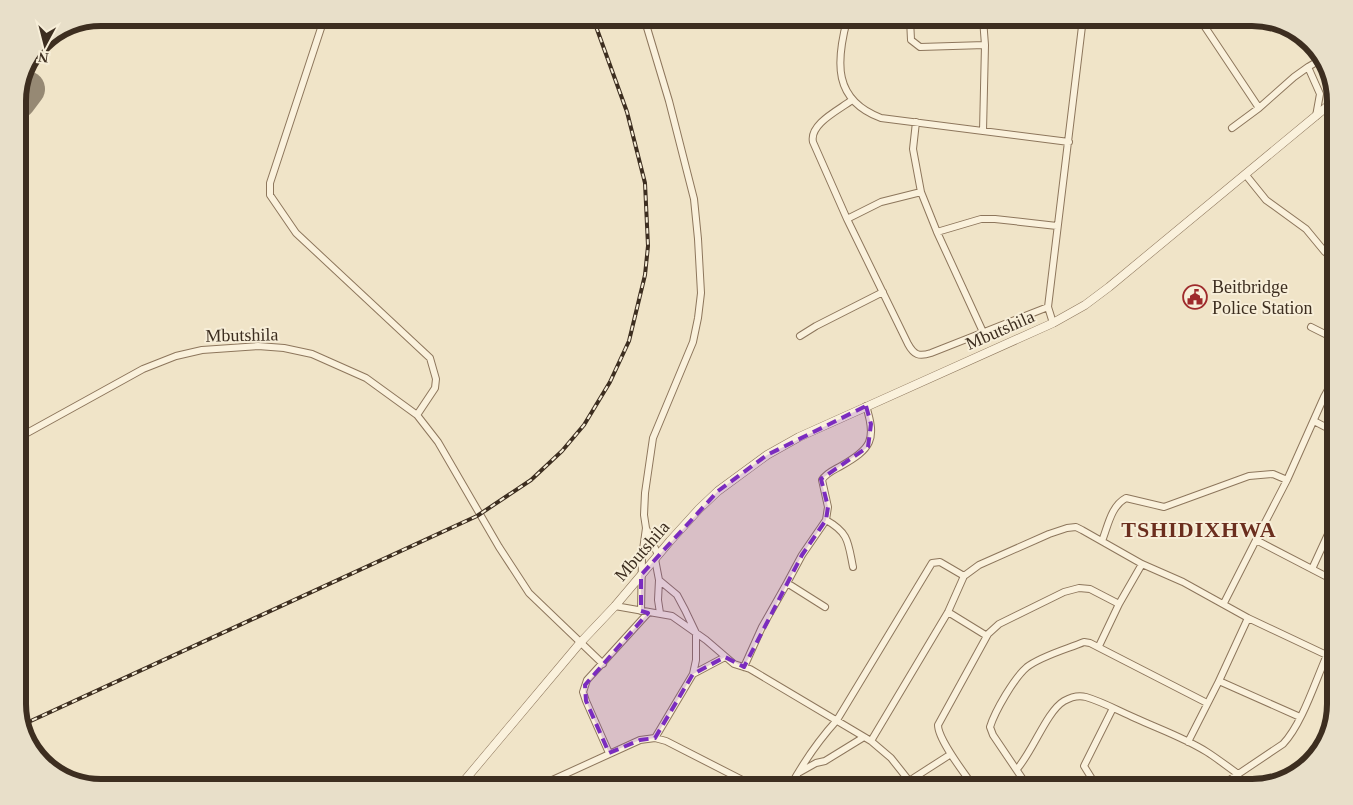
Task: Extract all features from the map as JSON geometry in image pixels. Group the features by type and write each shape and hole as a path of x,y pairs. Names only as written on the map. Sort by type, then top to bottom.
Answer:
{"street":[{"path":"322,26 270,183 270,195 296,233 430,358 436,379 435,388 417,415"},
{"path":"646,26 669,101 694,199 701,293 693,342 653,438 644,515 646,528 657,557 660,613"},
{"path":"846,26 841,50 840,71 852,100 869,113 881,118 1069,142"},
{"path":"910,26 911,40 920,47 985,45"},
{"path":"983,131 985,45 984,26"},
{"path":"1053,323 1048,307 1082,26"},
{"path":"1204,26 1259,108"},
{"path":"1232,128 1259,108 1294,77 1315,62"},
{"path":"1308,67 1320,94 1316,116"},
{"path":"852,100 816,126 812,136 815,148 848,219 908,344 915,354 930,353 1048,307"},
{"name":"Mbutshila","path":"26,434 143,368 184,354 226,347 258,346 284,348 312,354 366,378 417,415 447,456 499,547 529,593 580,643 615,606 699,509 718,491 760,460 799,437 1053,323 1085,305 1327,107"},
{"path":"916,122 913,149 922,192 937,232 983,332"},
{"path":"1246,174 1266,200 1306,229 1327,254"},
{"path":"848,219 881,202 922,192"},
{"path":"937,232 981,219 995,218 1057,226"},
{"path":"800,336 883,292"},
{"path":"1311,327 1327,334"},
{"path":"1224,604 1287,480 1327,392"},
{"path":"744,667 762,627 802,555 826,520 828,507 822,480 826,475 868,447 871,439 871,424 866,406"},
{"path":"1314,421 1327,428"},
{"path":"1102,541 1118,502 1126,498 1164,506 1249,476 1273,474 1287,480"},
{"path":"826,520 837,527 846,537 853,567"},
{"path":"871,741 948,612 964,576 979,565 1034,540 1067,528 1076,527 1142,564 1224,604 1248,618 1327,655 1289,738 1231,779"},
{"path":"641,611 643,541 646,528"},
{"path":"1312,569 1327,538"},
{"path":"1256,540 1327,576"},
{"path":"795,779 819,739 837,720 932,563 940,562 964,576"},
{"path":"1099,646 1119,604 1142,564"},
{"path":"655,738 693,674 696,660 696,634 685,610 677,595 658,580"},
{"path":"787,583 825,606"},
{"path":"968,779 951,754 938,729 939,723 987,636 999,624 1064,592 1078,588 1090,589 1119,604"},
{"path":"615,606 672,616 706,640 734,664 744,667 871,741 891,758 907,779"},
{"path":"948,612 987,636"},
{"path":"609,753 583,692 587,680 648,613"},
{"path":"1188,742 1248,618"},
{"path":"1023,779 993,735 990,727 1015,680 1026,668 1084,642 1099,646 1207,703"},
{"path":"467,779 580,643 603,664"},
{"path":"693,674 725,657"},
{"path":"1218,681 1300,717"},
{"path":"1017,769 1032,749 1050,717 1063,702 1070,698 1085,696 1188,742 1207,752 1238,774"},
{"path":"1092,779 1084,766 1113,708"},
{"path":"799,773 816,763 825,762 864,737"},
{"path":"556,779 640,740 655,738 666,740 739,779"},
{"path":"912,779 951,754"}],"highlighted area":[{"path":"866,406 871,424 868,447 821,479 828,507 826,520 802,555 744,667 725,657 693,674 655,738 640,740 609,753 586,701 585,685 648,613 641,611 641,575 718,491 767,455"}],"railway":[{"path":"29,722 477,516 531,480 562,451 584,425 610,382 629,341 645,275 648,246 645,183 627,112 596,26"}],"place":[{"name":"Beitbridge Police Station","path":"1195,297"}],"district":[{"name":"TSHIDIXHWA","path":"1199,529"}]}
